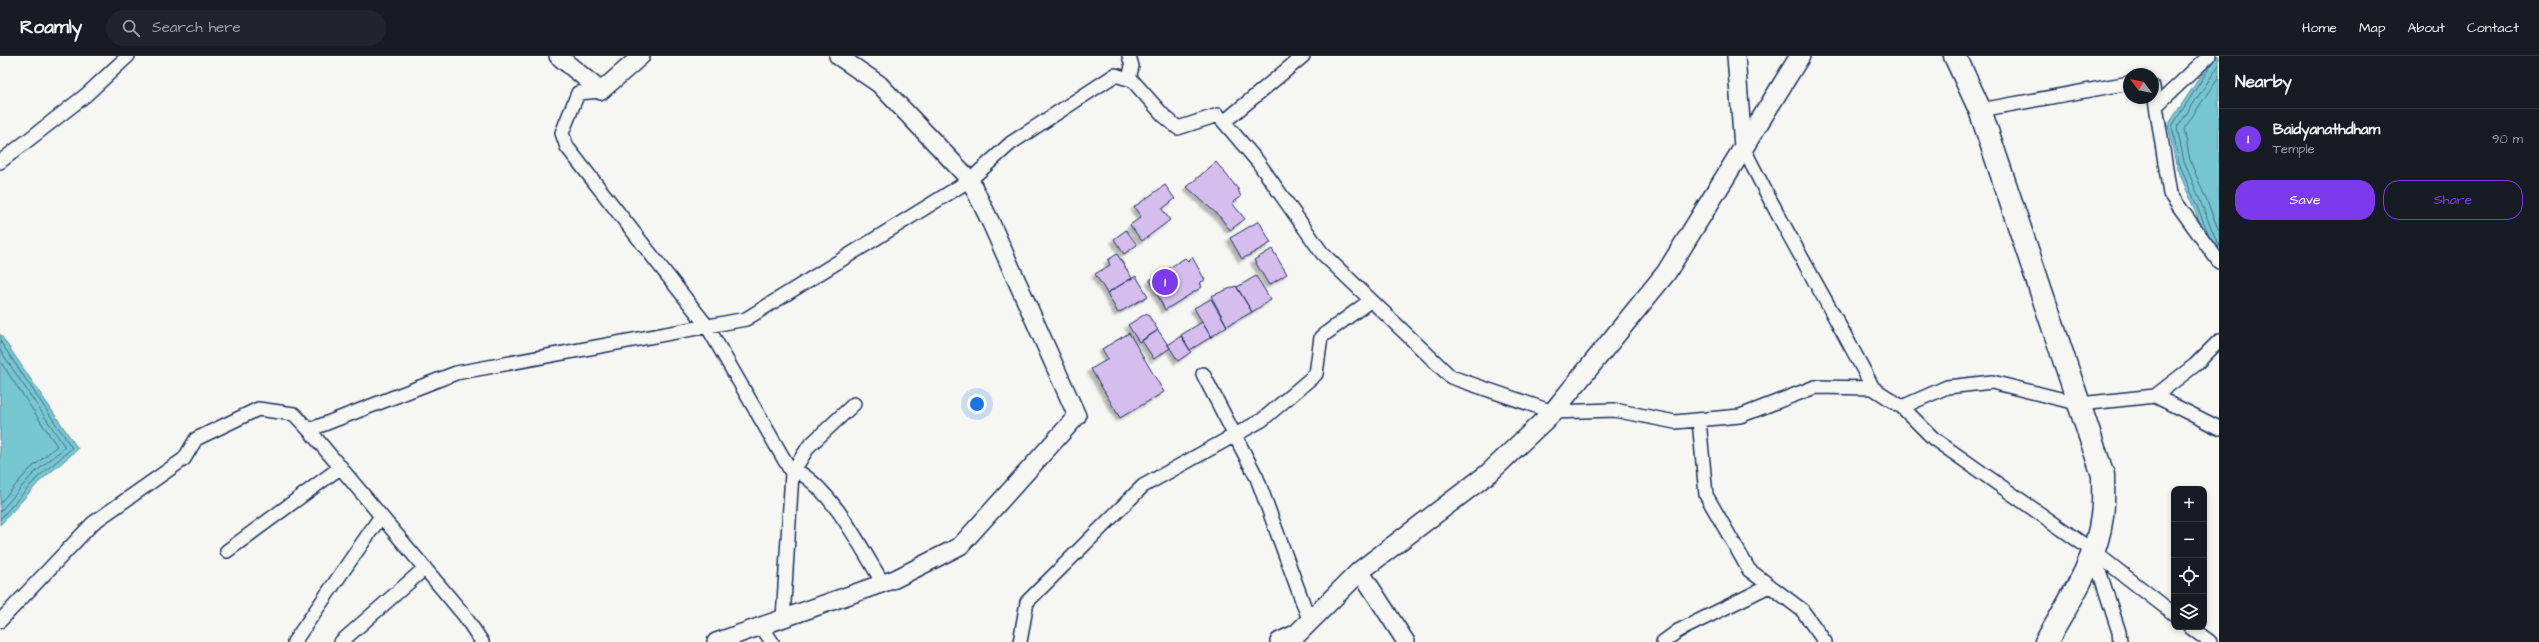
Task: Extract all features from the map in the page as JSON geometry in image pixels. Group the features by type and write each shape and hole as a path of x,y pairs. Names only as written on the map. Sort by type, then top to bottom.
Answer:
{"highway":[{"path":"1955,56 1980,110 2103,475 2102,516 2093,551 2075,591 2046,642"}],"main road":[{"path":"1280,642 1297,634 1360,571 1489,473 1553,412 1666,273 1742,147 1800,56"}],"street":[{"path":"0,162 86,95 128,56"},
{"path":"558,56 601,91"},
{"path":"641,56 601,91 578,93 562,133 567,147 707,326 792,473"},
{"path":"716,642 883,583 960,546 1077,416 970,180 879,84 838,56"},
{"path":"1129,56 1132,66 1129,79"},
{"path":"1224,122 1303,56"},
{"path":"1736,56 1742,147 1764,191 1823,293 1873,388 1902,407 1934,439 2093,551 2171,612"},
{"path":"2209,56 2156,105 2170,194 2219,262"},
{"path":"309,430 456,373 746,319 970,180 1011,143 1114,75 1132,80 1163,115 1178,128 1218,115 1258,162 1322,253 1451,377 1553,412 1614,410 1675,422 1740,416 1815,387 1873,388"},
{"path":"1980,110 2123,84"},
{"path":"1020,642 1027,602 1143,486 1262,420 1316,374 1321,337 1371,300"},
{"path":"1902,407 1948,387 1992,382 2080,404 2155,396 2195,365 2219,341"},
{"path":"1203,374 1236,434 1257,478 1310,622"},
{"path":"2155,396 2219,428"},
{"path":"783,618 792,473 809,446 854,404"},
{"path":"0,621 93,523 184,459 196,439 258,409 294,414 341,467 464,614 482,642"},
{"path":"1699,420 1706,495 1749,570 1802,610 1825,642"},
{"path":"227,551 341,467"},
{"path":"792,473 799,472 809,478 840,515 883,583"},
{"path":"294,642 381,516"},
{"path":"2093,551 2119,632 2120,642"},
{"path":"341,642 425,568"},
{"path":"1360,571 1406,642"},
{"path":"1662,642 1678,631 1769,586"},
{"path":"761,626 772,642"},
{"path":"2194,630 2210,642"}],"water":[{"path":"2214,56 2219,56 2219,262 2214,258 2176,164 2168,125"},
{"path":"0,334 78,449 39,482 0,525"}],"building":[{"path":"1216,162 1238,189 1241,197 1232,203 1245,219 1230,230 1220,217 1187,187"},
{"path":"1165,185 1175,199 1162,209 1170,220 1142,241 1130,225 1141,217 1134,207"},
{"path":"1259,221 1271,243 1242,259 1230,238"},
{"path":"1126,230 1137,245 1124,254 1114,239"},
{"path":"1272,249 1287,274 1269,285 1254,260"},
{"path":"1117,254 1132,278 1107,293 1095,274 1110,265 1108,260"},
{"path":"1192,257 1205,280 1200,283 1202,287 1165,310 1150,280 1185,258 1188,261"},
{"path":"1136,276 1148,296 1118,313 1107,293"},
{"path":"1256,276 1271,300 1252,312 1237,287"},
{"path":"1236,286 1252,312 1227,326 1211,296"},
{"path":"1211,299 1227,326 1211,337 1194,308"},
{"path":"1147,313 1158,330 1139,342 1128,325"},
{"path":"1202,322 1211,337 1190,350 1181,335"},
{"path":"1158,330 1170,348 1154,359 1142,341"},
{"path":"1129,333 1164,392 1120,418 1091,369 1108,359 1102,349"},
{"path":"1181,336 1191,352 1178,361 1168,345"}],"place":[{"name":"Baidyanathdham","path":"1165,282"}]}
